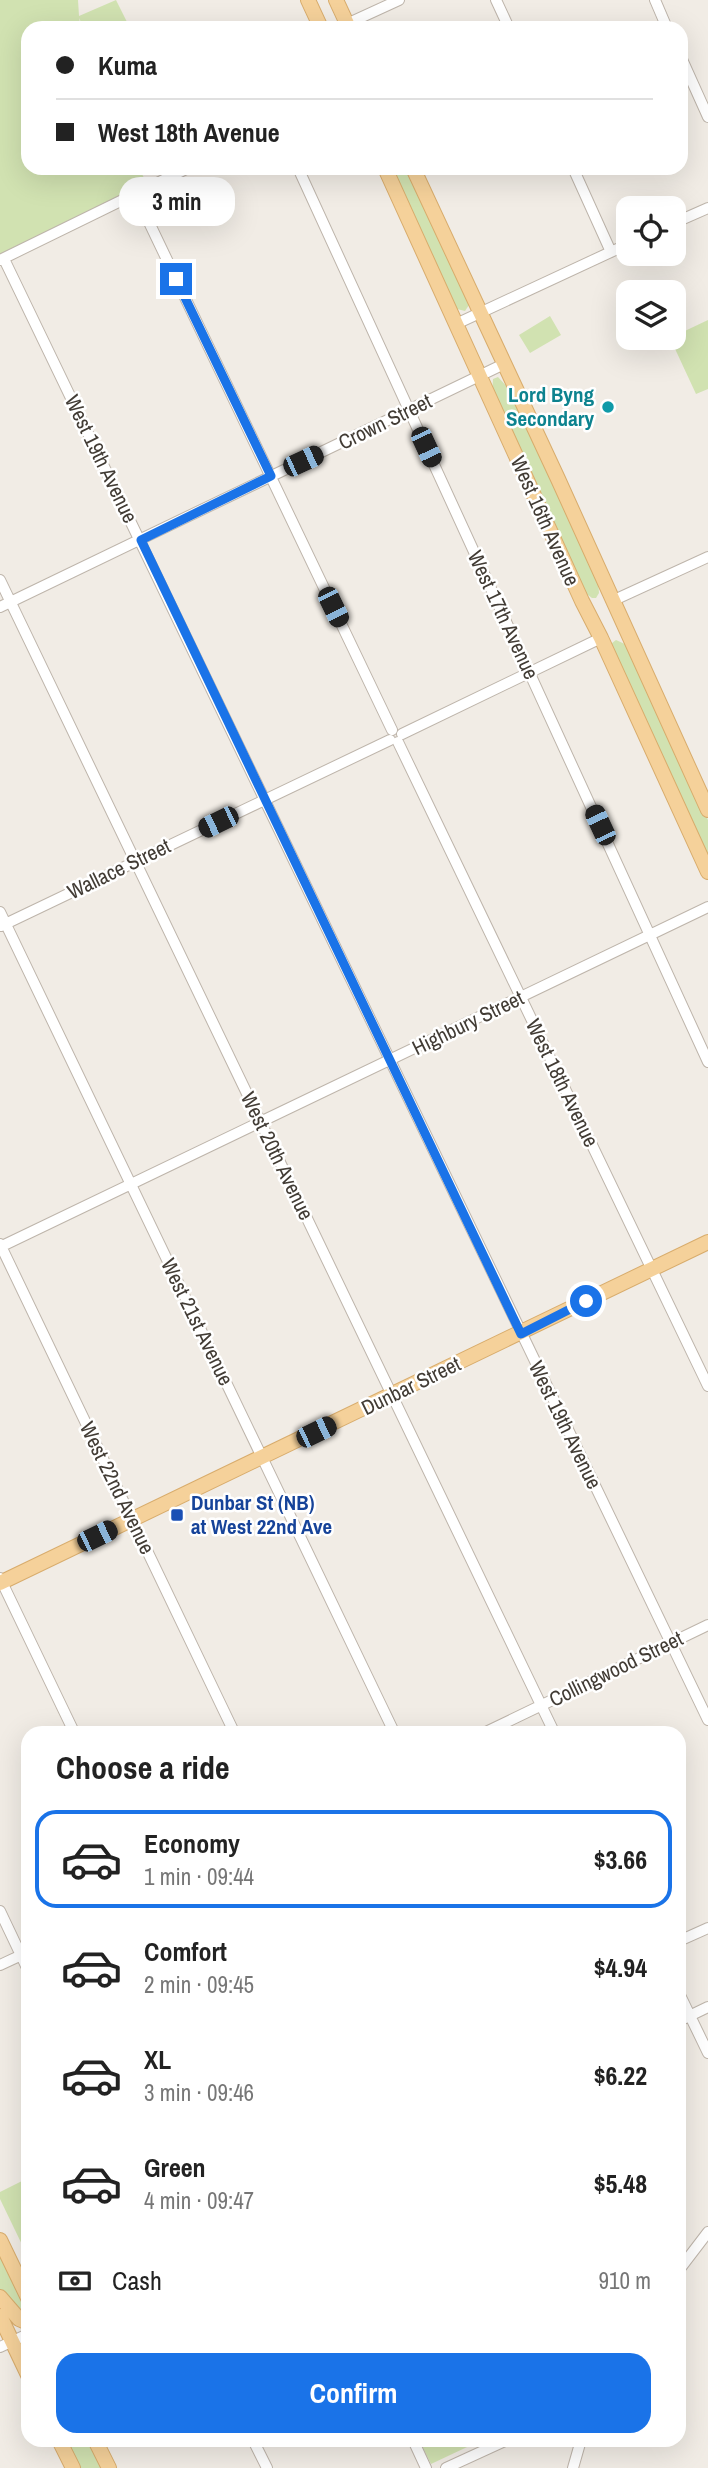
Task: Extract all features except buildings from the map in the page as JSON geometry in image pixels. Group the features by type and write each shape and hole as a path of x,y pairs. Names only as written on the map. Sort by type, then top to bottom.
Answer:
{"main road":[{"path":"308,0 318,21"},
{"path":"336,0 342,21"},
{"name":"West 16th Avenue","path":"388,175 708,872"},
{"name":"West 16th Avenue","path":"416,175 708,810"},
{"name":"Dunbar Street","path":"1,1581 392,1396 708,1242"},
{"path":"0,2241 21,2284"},
{"path":"0,2297 21,2320"},
{"path":"0,2316 6,2344 21,2365"},
{"path":"62,2447 73,2468"},
{"path":"98,2447 109,2468"}],"street":[{"path":"356,21 399,0"},
{"path":"496,0 506,21"},
{"path":"654,0 664,21"},
{"path":"688,73 708,117"},
{"path":"2,260 174,175"},
{"name":"West 17th Avenue","path":"301,175 708,1062"},
{"path":"576,175 611,252"},
{"name":"West 18th Avenue","path":"135,194 708,1386"},
{"path":"686,218 708,208"},
{"path":"456,324 616,250"},
{"name":"West 19th Avenue","path":"2,260 141,540 708,1720"},
{"name":"Crown Street","path":"5,604 504,364"},
{"path":"612,601 708,557"},
{"name":"West 20th Avenue","path":"0,580 5,604 136,861 551,1726"},
{"name":"Wallace Street","path":"3,925 601,638"},
{"name":"Highbury Street","path":"0,1246 708,906"},
{"name":"West 21st Avenue","path":"0,912 3,925 131,1184 391,1726"},
{"name":"West 22nd Avenue","path":"0,1246 231,1726"},
{"path":"1,1581 71,1726"},
{"name":"Collingwood Street","path":"499,1726 708,1625"},
{"path":"0,1911 21,1948"},
{"path":"686,1938 708,1928"},
{"path":"0,1965 21,1954"},
{"path":"686,2018 708,2007"},
{"path":"686,2008 708,2053"},
{"path":"686,2261 708,2232"},
{"path":"256,2447 267,2468"},
{"path":"416,2447 429,2468"},
{"path":"446,2468 492,2447"},
{"path":"574,2467 579,2447"}],"green space":[{"path":"0,0 78,0 79,16 116,0 126,21 80,21 79,18 80,21 21,21 21,175 142,175 151,192 0,266"},
{"path":"396,175 409,175 469,305 465,311 457,309"},
{"path":"550,316 561,335 530,353 519,335"},
{"path":"708,320 708,389 696,394 676,350 686,350 686,330"},
{"path":"498,377 510,390 598,580 599,593 596,598 584,592 492,394 493,379"},
{"path":"616,640 627,645 708,820 708,863 612,653 612,643"},
{"path":"21,2182 21,2242 0,2199 0,2192"},
{"path":"0,2254 21,2298 21,2315 0,2294"},
{"path":"68,2447 92,2447 103,2468 78,2468"},
{"path":"422,2447 467,2447 431,2464"}],"place":[{"name":"Lord Byng Secondary","path":"608,407"},
{"name":"Dunbar St (NB) at West 22nd Ave","path":"177,1515"}],"route":[{"path":"176,279 271,476 141,540 521,1334 586,1301"}]}
